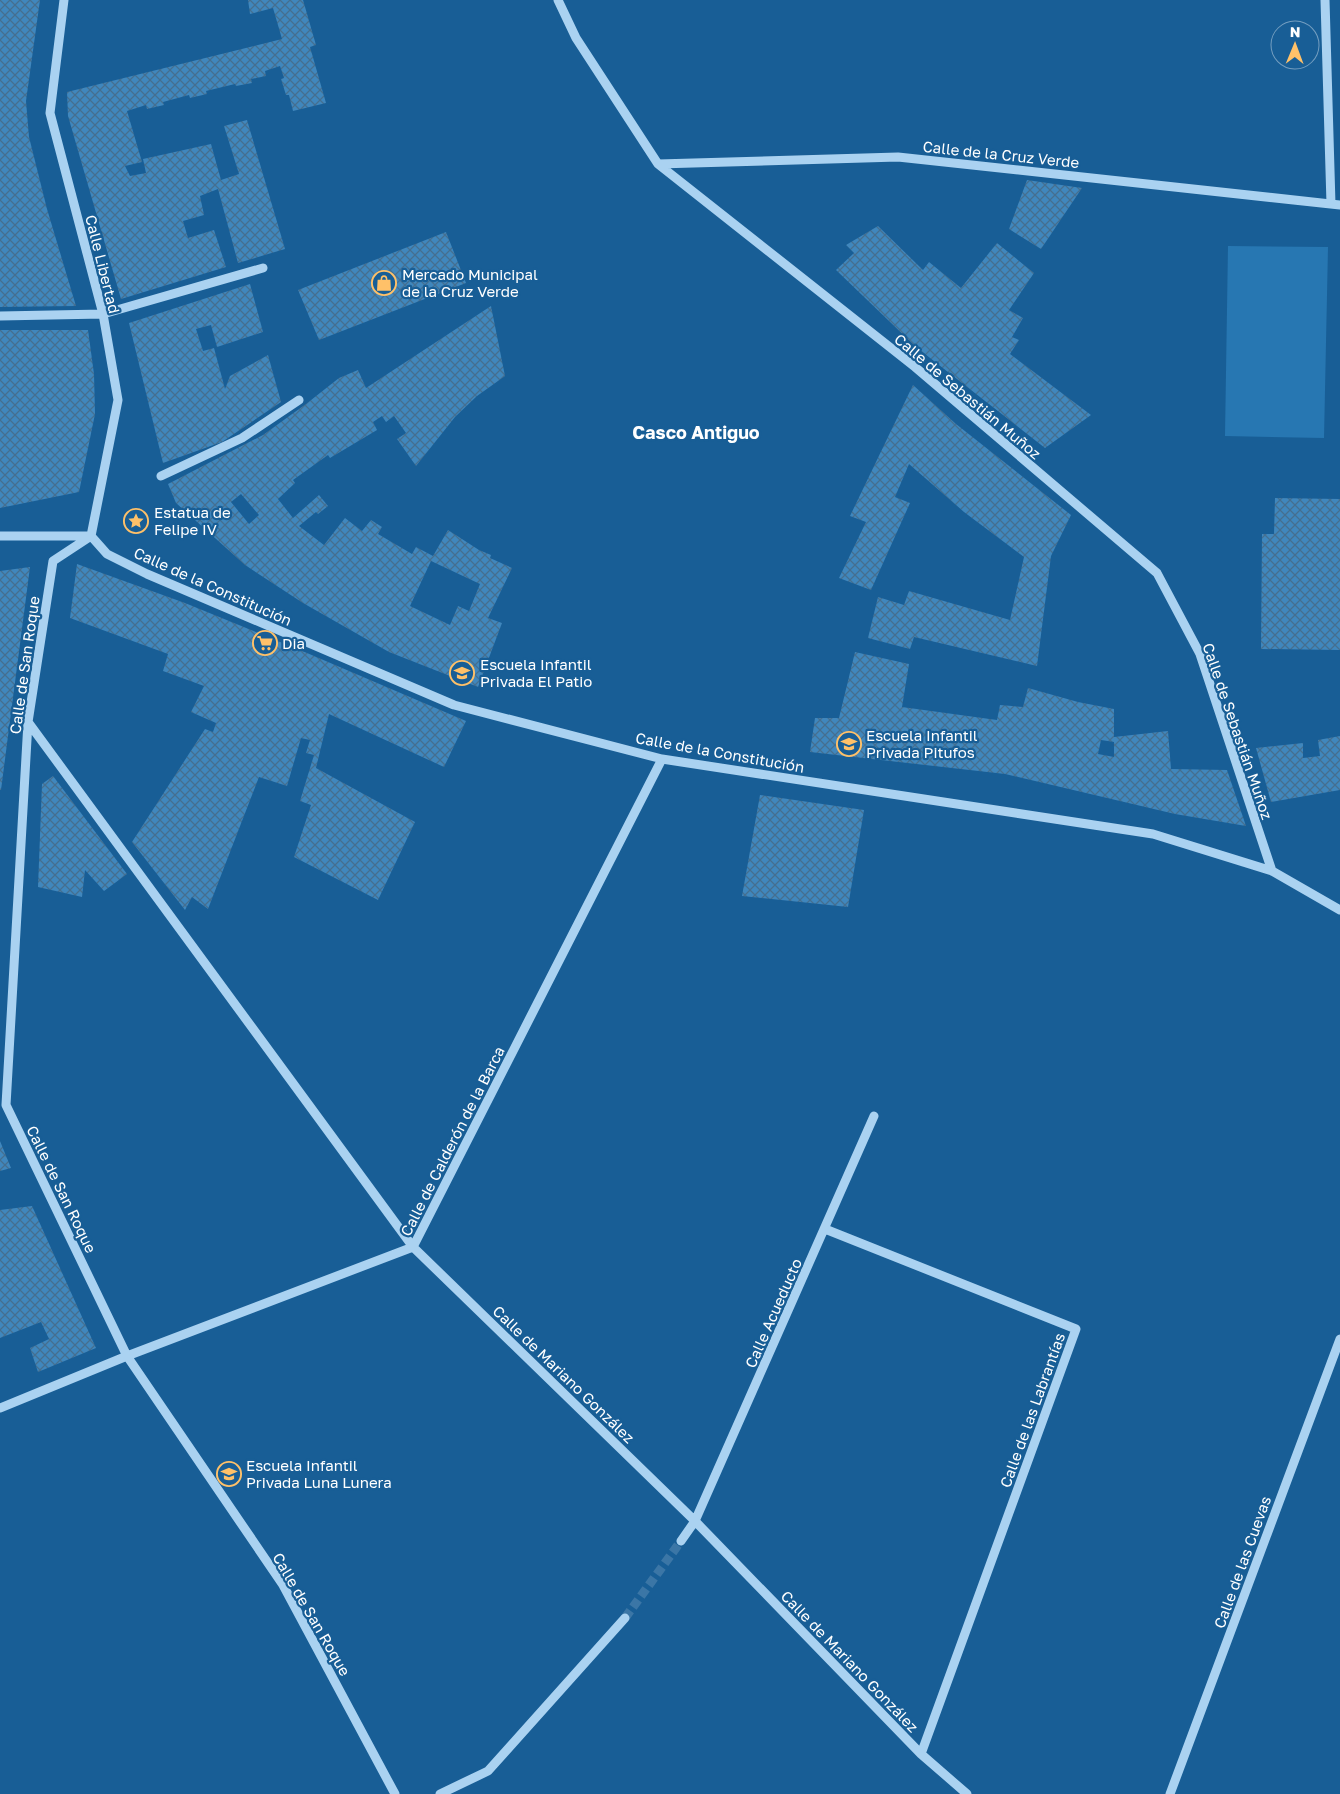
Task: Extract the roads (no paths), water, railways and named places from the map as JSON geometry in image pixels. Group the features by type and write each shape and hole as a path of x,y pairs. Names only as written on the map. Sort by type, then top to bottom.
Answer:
{"street":[{"name":"Calle Libertad","path":"64,0 50,113 103,314 118,400 92,536"},
{"name":"Calle de Sebastián Muñoz","path":"558,0 576,38 658,164 915,367 1157,573 1200,654 1272,871"},
{"path":"1325,0 1336,204"},
{"name":"Calle de la Cruz Verde","path":"658,164 898,157 1336,204"},
{"path":"0,316 103,314 263,268"},
{"path":"162,476 242,438 299,400"},
{"path":"0,536 92,536"},
{"name":"Calle de la Constitución","path":"92,536 107,554 147,574 454,705 662,759 1154,834 1272,871 1340,910"},
{"name":"Calle de San Roque","path":"92,536 54,562 28,722 3,1106 127,1356 283,1585 395,1794"},
{"name":"Calle de Mariano González","path":"28,722 413,1247 695,1521 921,1754 967,1794"},
{"name":"Calle de Calderón de la Barca","path":"0,1408 127,1356 413,1247 662,759"},
{"name":"Calle Acueducto","path":"695,1521 874,1116"},
{"name":"Calle de las Labrantías","path":"825,1229 1076,1329 921,1754"},
{"name":"Calle de las Cuevas","path":"1170,1794 1340,1339"},
{"path":"681,1541 695,1521"},
{"path":"440,1794 488,1770 625,1618"}],"tunnel":[{"path":"625,1618 681,1541"}],"place":[{"name":"Mercado Municipal de la Cruz Verde","path":"384,283"},
{"name":"Estatua de Felipe IV","path":"136,521"},
{"name":"Dia","path":"265,643"},
{"name":"Escuela Infantil Privada El Patio","path":"462,673"},
{"name":"Escuela Infantil Privada Pitufos","path":"849,744"},
{"name":"Escuela Infantil Privada Luna Lunera","path":"229,1474"}],"district":[{"name":"Casco Antiguo","path":"696,432"}]}
